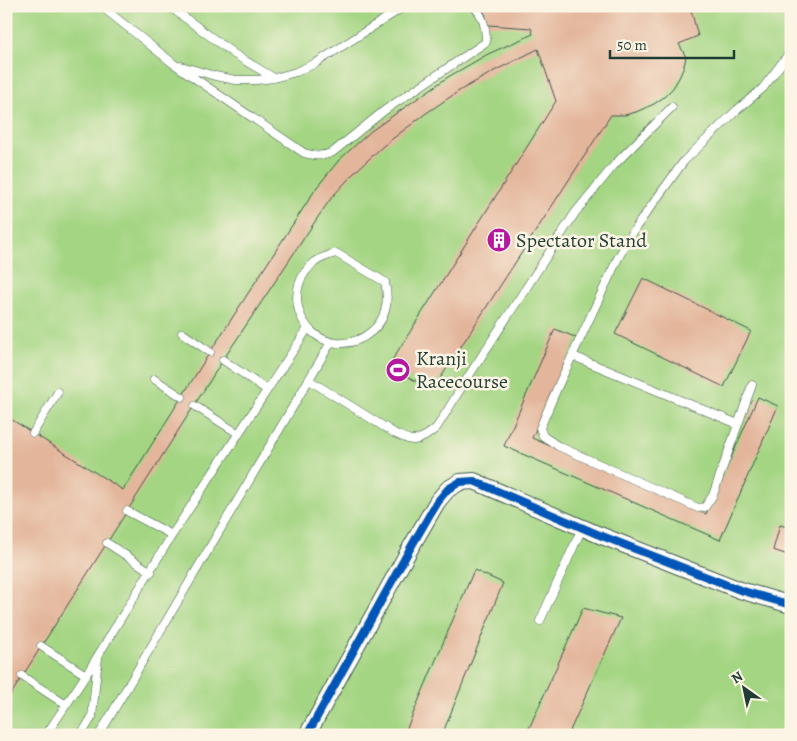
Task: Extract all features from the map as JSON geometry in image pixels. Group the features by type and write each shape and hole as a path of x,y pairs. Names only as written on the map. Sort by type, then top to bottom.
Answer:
{"street":[{"path":"307,735 437,502 448,489 460,482 474,481 582,528 740,590 791,605"}],"lane":[{"path":"101,6 174,64 304,153 314,156 326,156 342,146 385,110 486,42 486,27 478,10 473,6"},
{"path":"169,6 234,54 274,78"},
{"path":"174,64 236,80 274,78 296,72 316,63 405,6"},
{"path":"788,6 791,18"},
{"path":"752,385 713,495 706,507 698,508 558,446 543,436 540,428 618,258 636,227 684,161 763,88 791,51"},
{"path":"309,380 404,438 412,440 431,433 437,427 575,213 615,164 672,107"},
{"path":"336,253 385,282 387,306 383,318 367,336 344,344 322,339 308,328 301,318 297,306 297,294 300,282 306,271 324,256 336,253"},
{"path":"46,735 151,572 172,535 308,328"},
{"path":"182,333 210,352"},
{"path":"99,735 332,342"},
{"path":"572,356 738,424"},
{"path":"223,360 268,390"},
{"path":"154,379 182,397"},
{"path":"33,433 58,392"},
{"path":"195,406 239,434"},
{"path":"128,511 172,535"},
{"path":"540,621 582,528"},
{"path":"107,543 151,572"},
{"path":"42,646 86,675"},
{"path":"81,735 92,717 99,654"},
{"path":"22,676 66,705"}],"green space":[{"name":"Kranji Racecourse","path":"6,6 791,6 791,735 6,735"}],"building":[{"path":"480,6 690,6 698,36 679,44 686,57 684,66 673,88 664,97 636,112 625,115 611,115 432,391 389,365 556,101 538,49 459,91 383,146 354,173 332,197 223,360 6,702 6,416 123,490 317,187 339,160 371,131 448,77 488,54 533,34 531,28 488,25 485,14"},
{"path":"643,278 751,331 724,387 615,334"},
{"path":"555,329 577,338 532,438 706,514 758,397 778,406 720,540 504,446"},
{"path":"780,525 791,528 791,556 773,550"},
{"path":"474,570 503,583 442,735 404,735"},
{"path":"583,608 621,618 568,735 526,735"}],"cycle path":[{"path":"307,735 437,502 448,489 460,482 474,481 597,534 740,590 791,605"}],"place":[{"name":"Spectator Stand","path":"499,240"},
{"name":"Kranji Racecourse","path":"398,370"}]}
